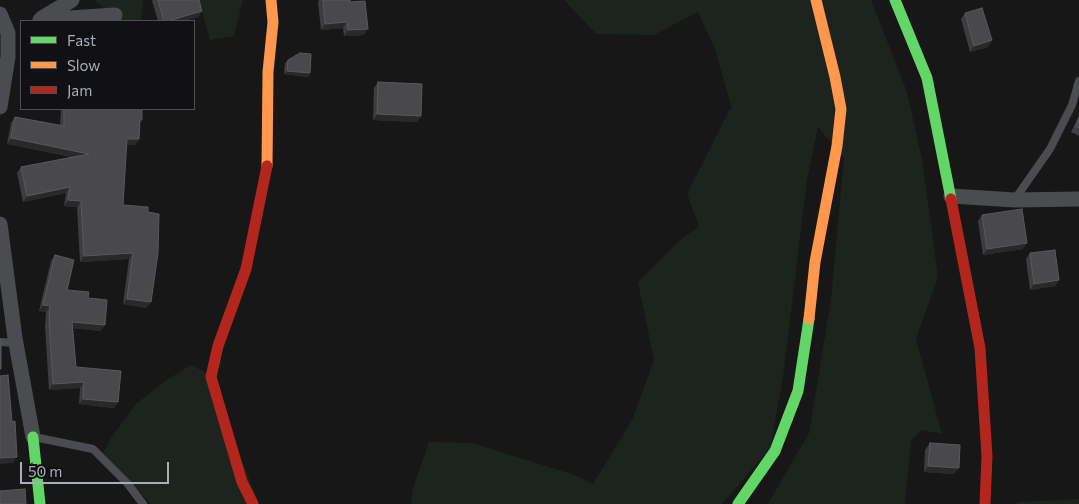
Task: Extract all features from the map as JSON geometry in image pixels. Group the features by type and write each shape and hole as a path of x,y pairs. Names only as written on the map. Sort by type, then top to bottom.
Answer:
{"street":[{"path":"38,20 72,0"},
{"path":"253,504 242,482 211,377 218,346 246,269 267,167 268,72 273,22 271,0"},
{"path":"738,504 775,451 798,391 811,306 815,262 837,146 840,109 835,77 816,0"},
{"path":"895,0 927,78 980,348 987,456 985,504"},
{"path":"0,14 10,32 0,107"},
{"path":"38,20 115,15"},
{"path":"951,196 1015,200 1079,199"},
{"path":"0,225 16,342 32,437 40,504"}],"lane":[{"path":"1015,200 1050,150 1072,105 1079,81"},
{"path":"0,342 16,342"},
{"path":"32,437 92,449 128,484 143,504"}],"shaded area":[{"path":"94,0 143,0 141,20 119,20"},
{"path":"199,0 243,0 234,36 210,40"},
{"path":"564,0 871,0 907,92 922,159 938,277 916,339 942,434 922,430 911,440 905,504 768,504 809,433 831,300 844,158 818,127 807,180 783,377 770,449 722,504 411,504 413,488 429,442 472,443 575,475 593,484 632,420 654,360 638,282 679,241 699,226 687,194 730,109 732,109 715,49 698,12 654,35 596,34"},
{"path":"191,365 207,373 259,504 151,504 103,453 111,438 136,404 165,381"},
{"path":"1079,499 1079,504 1017,504 1017,502"}],"building":[{"path":"158,0 199,0 202,11 171,20 164,20"},
{"path":"323,0 365,1 368,29 348,30 347,22 325,24"},
{"path":"982,8 992,40 974,46 965,13"},
{"path":"300,53 311,54 310,73 287,71 288,60"},
{"path":"378,82 422,84 421,116 377,114"},
{"path":"64,110 142,110 139,139 127,139 123,205 148,207 148,212 159,214 158,253 151,302 127,299 133,253 84,256 81,201 68,200 70,187 27,196 21,167 89,154 11,138 15,117 64,126"},
{"path":"1079,118 1079,128 1075,126"},
{"path":"1022,209 1027,243 987,249 982,215"},
{"path":"1055,250 1059,280 1034,284 1030,253"},
{"path":"55,255 74,260 67,290 89,292 88,298 107,300 105,325 72,322 76,367 121,371 118,402 83,399 84,382 53,384 49,321 50,306 43,305"},
{"path":"1,340 1,369 0,369"},
{"path":"8,375 12,422 15,421 17,457 0,458 0,376"},
{"path":"930,443 960,445 959,468 928,466"},
{"path":"25,489 26,504 0,504 0,491"}],"traffic: fast":[{"path":"895,0 927,78 951,199"},
{"path":"738,504 775,451 798,391 809,319"},
{"path":"33,437 40,504"}],"traffic: slow":[{"path":"267,166 268,72 273,22 271,0"},
{"path":"809,319 815,262 837,146 841,109 816,0"}],"traffic: jam":[{"path":"253,504 242,482 211,377 218,346 246,269 267,166"},
{"path":"951,199 980,348 987,456 985,504"}]}
